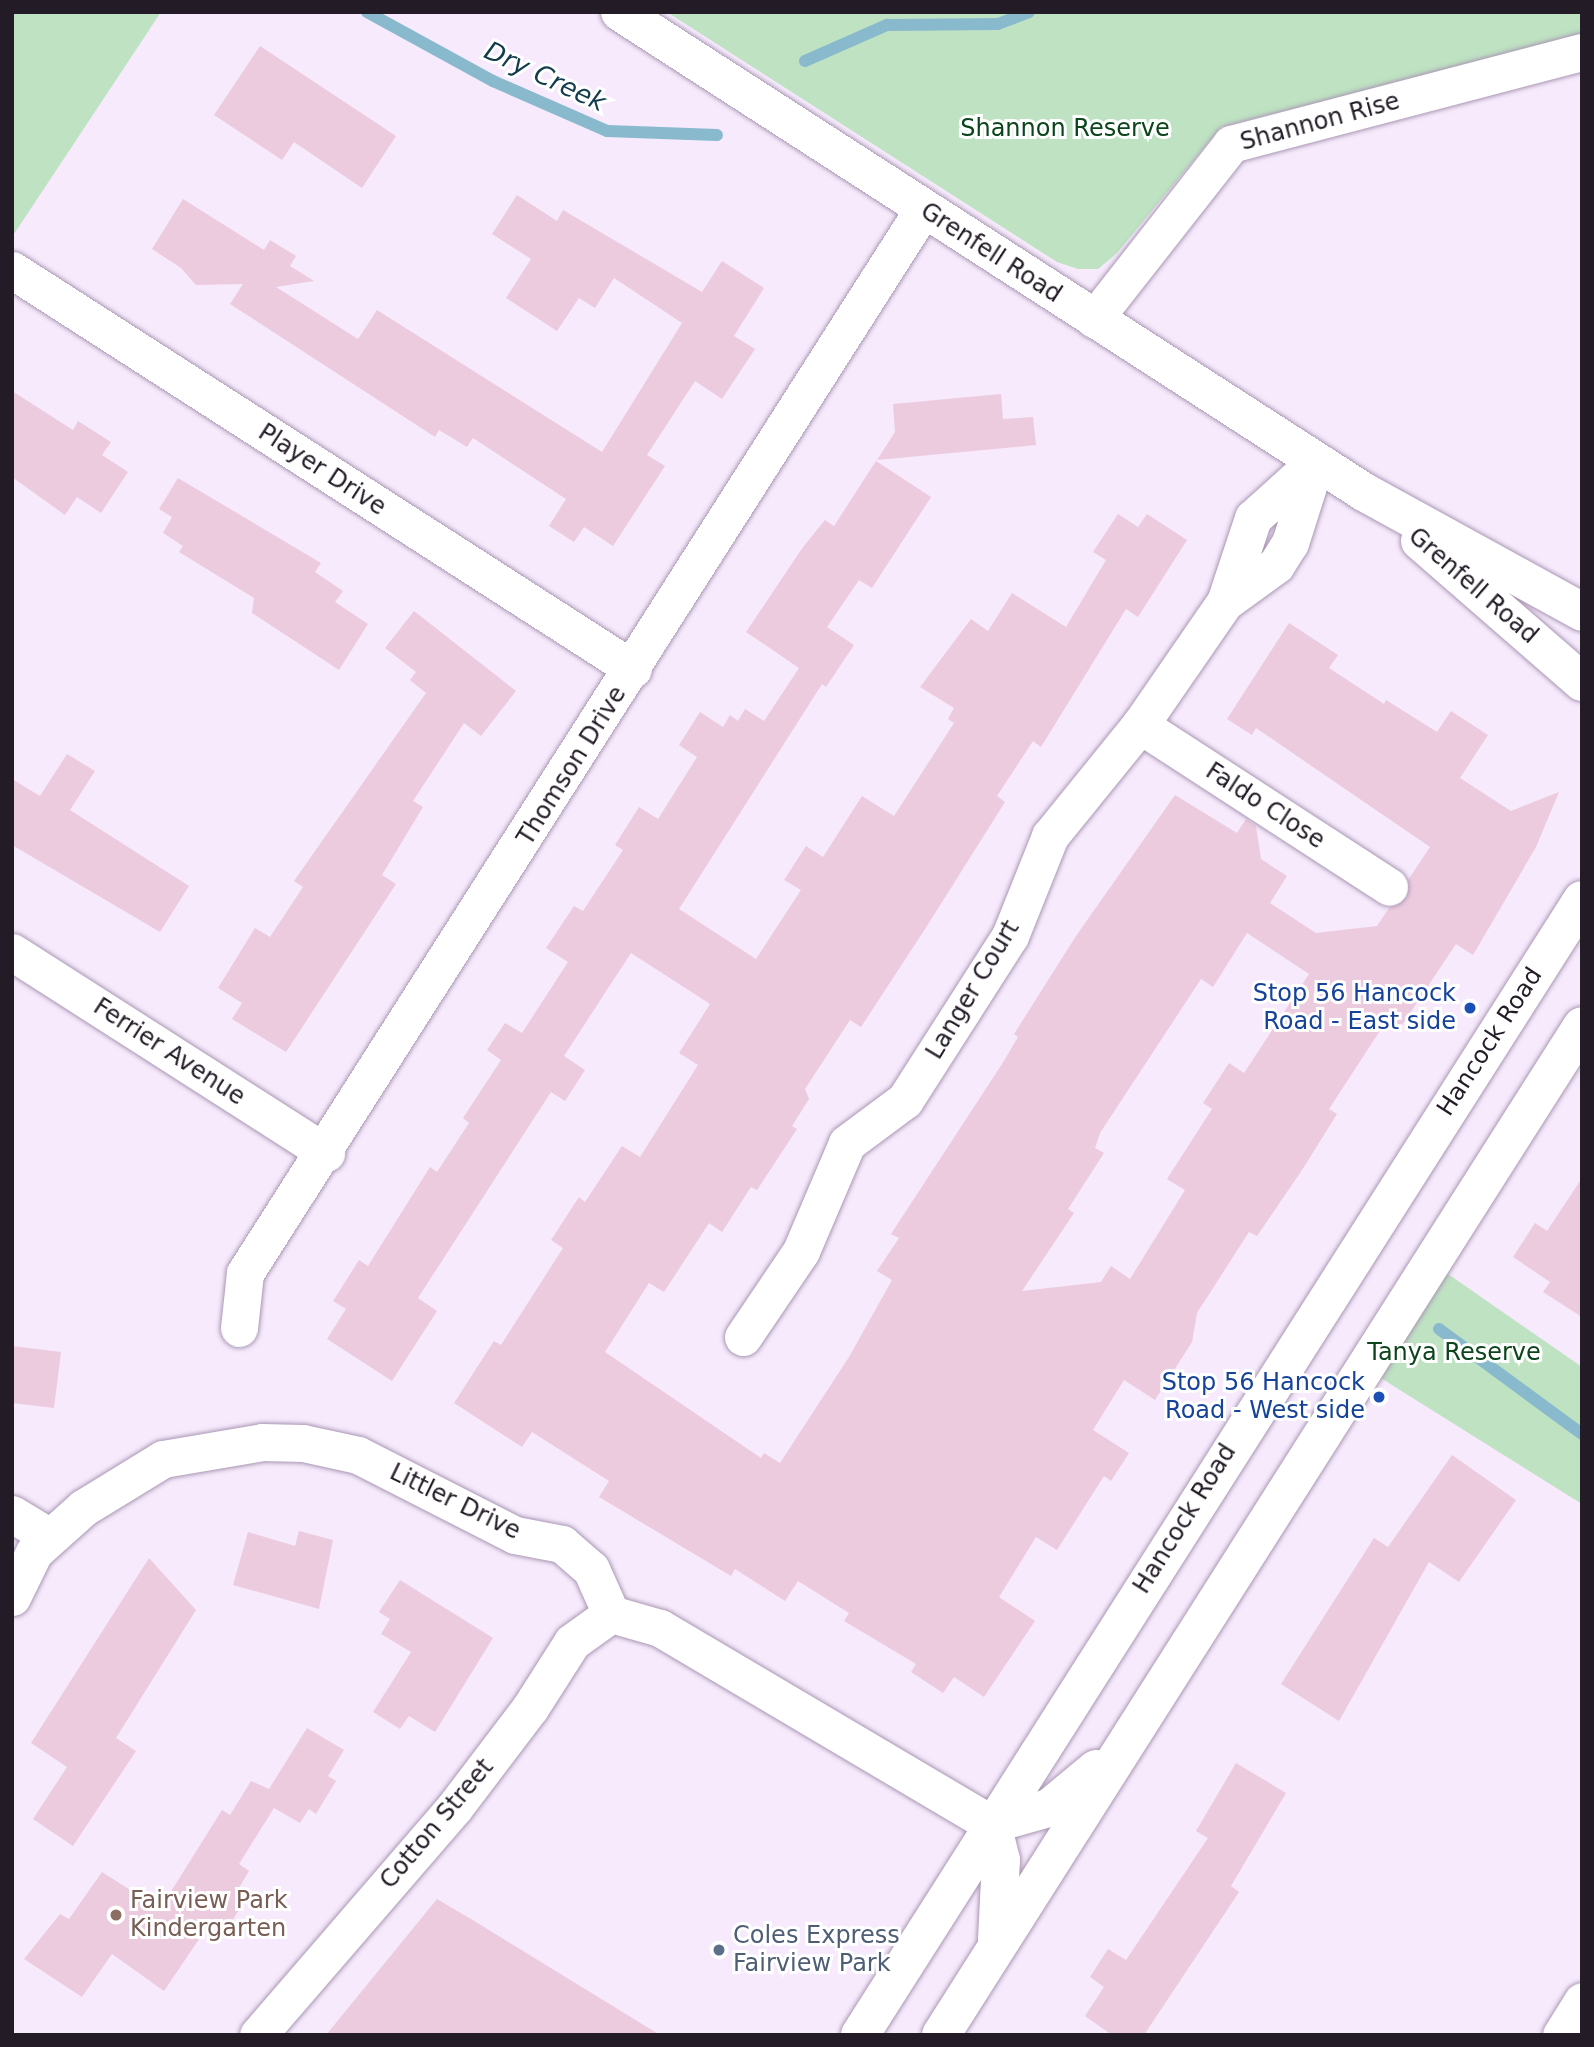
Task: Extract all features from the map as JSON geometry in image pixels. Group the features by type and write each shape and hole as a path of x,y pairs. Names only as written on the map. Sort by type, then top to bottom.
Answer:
{"main road":[{"name":"Grenfell Road","path":"620,12 1364,492 1582,612"},
{"name":"Grenfell Road","path":"1364,492 1582,682"},
{"name":"Hancock Road","path":"860,2035 1582,900"},
{"path":"940,2035 1582,1026"},
{"path":"996,1947 1002,1883 992,1825 1049,1808 1126,1742"}],"street":[{"name":"Shannon Rise","path":"1094,319 1231,144 1582,52"},
{"name":"Thomson Drive","path":"239,1328 245,1273 326,1153 923,209"},
{"name":"Player Drive","path":"12,270 633,669"},
{"name":"Langer Court","path":"743,1337 801,1251 847,1143 905,1100 1010,936 1050,836 1140,724 1225,602 1276,565 1290,544 1316,461"},
{"name":"Faldo Close","path":"1140,724 1390,887"},
{"name":"Ferrier Avenue","path":"12,952 326,1153"},
{"name":"Littler Drive","path":"12,1597 34,1552 50,1537 83,1508 163,1459 227,1444 303,1443 358,1455 515,1535 562,1544 591,1569 611,1614"},
{"path":"12,1514 50,1537"},
{"path":"611,1614 660,1628 992,1825"},
{"name":"Cotton Street","path":"258,2035 454,1808 530,1708 572,1642 611,1614"},
{"path":"1561,2035 1582,2001"}],"green space":[{"path":"12,12 161,12 12,237"},
{"name":"Shannon Reserve","path":"667,12 1582,12 1582,36 1221,127 1117,253 1098,269 1078,269 1057,262"},
{"name":"Tanya Reserve","path":"1435,1265 1582,1367 1582,1504 1368,1370"}],"building":[{"path":"260,46 396,136 362,188 294,142 282,160 214,115"},
{"path":"517,195 557,221 563,210 702,292 722,261 764,288 734,336 755,349 722,399 695,381 647,455 665,466 613,546 584,527 574,542 549,526 566,499 473,438 467,447 439,430 435,437 230,304 243,284 196,285 181,268 152,249 183,199 264,250 270,240 296,256 290,266 314,281 276,287 358,339 377,310 602,452 682,323 614,278 595,308 579,298 557,331 506,298 531,259 492,234"},
{"path":"12,391 73,430 78,421 111,442 102,455 128,472 101,513 77,497 65,515 12,477"},
{"path":"1001,394 1003,419 1033,417 1036,445 877,460 895,432 893,404"},
{"path":"876,461 931,497 872,588 859,580 827,627 854,645 826,687 822,684 679,909 756,959 801,890 784,880 806,846 823,857 862,796 894,816 954,723 948,719 954,708 920,687 971,619 988,631 1012,593 1066,627 1106,560 1093,552 1118,514 1138,527 1147,514 1187,540 1138,617 1126,609 1041,747 1033,741 997,796 1005,802 861,1027 850,1020 805,1089 809,1099 792,1126 797,1129 757,1190 751,1187 722,1232 709,1223 664,1292 649,1283 605,1352 761,1458 764,1453 780,1463 849,1357 892,1280 877,1271 899,1238 891,1234 1002,1064 1018,1037 1014,1034 1076,936 1175,795 1237,833 1246,819 1256,826 1261,859 1287,876 1270,903 1316,933 1377,926 1389,908 1407,898 1408,880 1430,847 1256,728 1252,735 1227,719 1289,623 1338,655 1329,668 1384,704 1386,700 1437,732 1451,711 1488,735 1460,778 1511,811 1559,792 1536,847 1473,955 1456,944 1398,1031 1385,1023 1329,1109 1337,1114 1304,1167 1257,1236 1249,1232 1197,1313 1192,1342 1155,1400 1124,1380 1093,1430 1129,1453 1111,1481 1104,1476 1057,1550 1036,1537 999,1597 1035,1621 984,1697 954,1677 943,1693 911,1672 916,1664 844,1621 849,1613 798,1581 785,1601 735,1569 731,1576 599,1497 609,1481 532,1432 522,1447 454,1403 494,1341 501,1345 563,1248 551,1240 579,1197 585,1202 622,1146 640,1157 698,1065 679,1053 710,1004 631,953 564,1056 585,1070 565,1101 551,1092 418,1298 437,1311 392,1381 327,1339 346,1309 333,1301 359,1260 368,1266 430,1167 437,1172 469,1123 463,1118 501,1060 487,1050 505,1023 522,1033 568,962 546,948 574,906 583,911 623,850 615,845 639,807 658,819 697,757 679,745 700,712 723,727 730,715 738,721 745,709 764,721 799,668 746,632 803,547 825,520 834,526","holes":["1247,933 1309,974 1244,1073 1229,1063 1203,1103 1212,1109 1167,1179 1185,1190 1130,1279 1111,1266 1101,1282 1022,1291 1074,1213 1068,1209 1104,1153 1095,1148 1100,1133 1201,979 1213,987"]},
{"path":"178,478 321,563 315,572 343,591 335,602 368,624 339,670 252,613 254,598 179,552 183,546 163,533 172,517 159,509"},
{"path":"414,611 516,691 481,736 464,723 413,801 423,807 382,875 396,884 286,1052 232,1019 242,1003 218,988 255,928 270,937 303,887 294,881 426,693 410,680 416,672 385,648"},
{"path":"67,754 95,771 70,810 189,886 160,932 12,845 12,779 40,796"},
{"path":"1582,1178 1582,1317 1543,1292 1550,1282 1513,1257 1535,1223 1547,1231"},
{"path":"12,1346 61,1352 54,1408 12,1403"},
{"path":"1452,1455 1516,1500 1459,1582 1429,1562 1339,1721 1281,1684 1374,1538 1388,1547"},
{"path":"299,1531 333,1540 319,1609 233,1585 248,1532 295,1546"},
{"path":"149,1558 196,1610 116,1738 136,1751 73,1846 33,1819 67,1767 31,1743"},
{"path":"400,1580 493,1638 435,1732 409,1716 400,1729 373,1712 411,1652 381,1634 390,1619 379,1612"},
{"path":"307,1728 344,1750 328,1776 336,1781 316,1814 309,1809 300,1823 274,1808 239,1864 249,1871 237,1891 247,1897 227,1929 212,1920 164,1991 112,1954 82,1997 24,1959 60,1914 69,1919 102,1872 160,1909 222,1810 230,1815 251,1781 269,1789"},
{"path":"1236,1763 1286,1793 1231,1886 1239,1892 1144,2035 1112,2035 1085,2016 1104,1987 1090,1977 1108,1949 1126,1960 1208,1838 1196,1831"},
{"path":"437,1899 471,1919 660,2035 326,2035"}],"waterway":[{"name":"Dry Creek","path":"367,12 493,81 607,131 717,135"},
{"name":"Dry Creek","path":"805,61 887,25 998,24 1029,12"},
{"path":"1439,1329 1582,1434"}],"place":[{"name":"Stop 56 Hancock Road - East side","path":"1470,1008"},
{"name":"Stop 56 Hancock Road - West side","path":"1379,1397"},
{"name":"Fairview Park Kindergarten","path":"116,1915"},
{"name":"Coles Express Fairview Park","path":"719,1950"}]}
